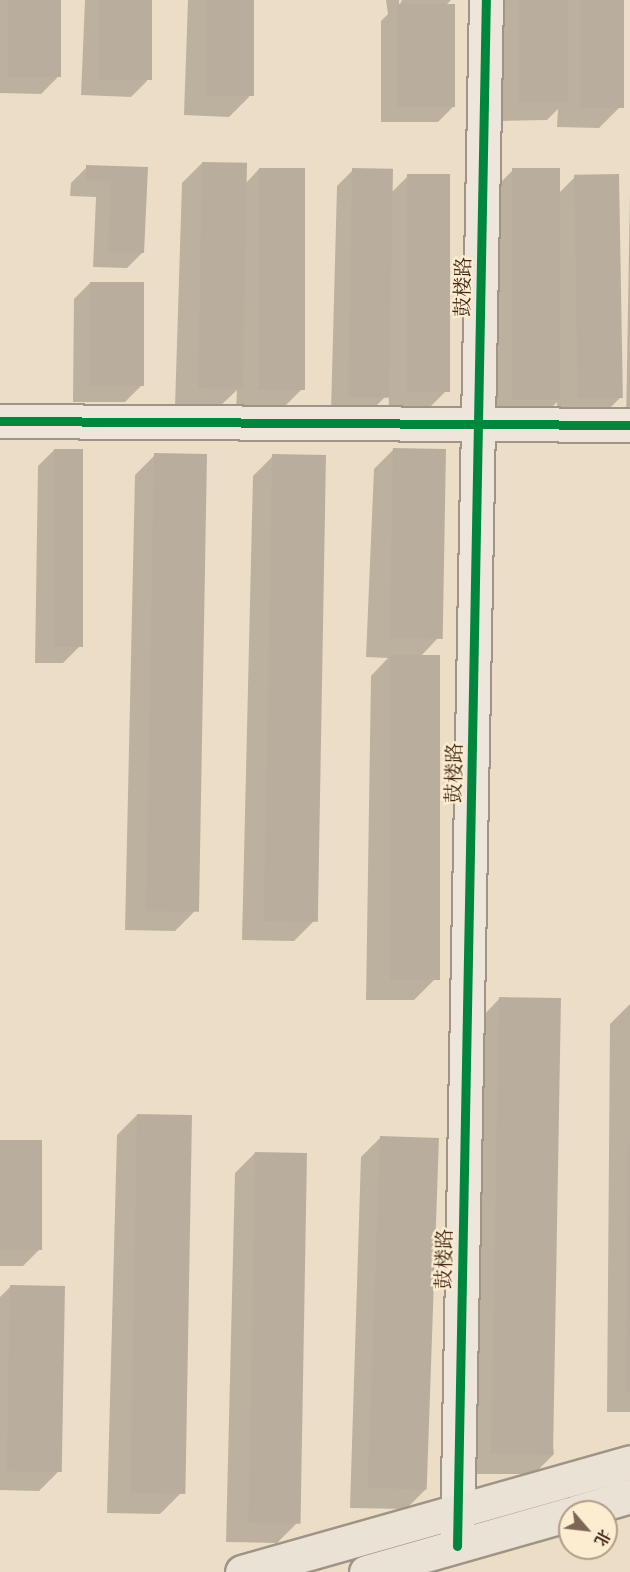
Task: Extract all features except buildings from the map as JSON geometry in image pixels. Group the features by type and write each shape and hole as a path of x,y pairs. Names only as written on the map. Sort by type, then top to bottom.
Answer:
{"main road":[{"path":"242,1572 630,1462"},
{"path":"366,1572 558,1517"}],"street":[{"name":"鼓楼路","path":"457,1546 480,427 486,0"},
{"path":"0,421 480,427 630,425"}],"cycle path":[{"path":"457,1546 486,0"},
{"path":"0,421 630,425"}]}
